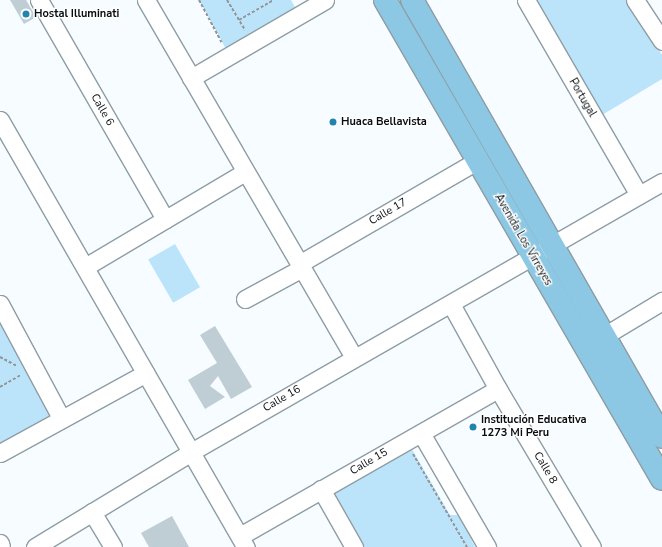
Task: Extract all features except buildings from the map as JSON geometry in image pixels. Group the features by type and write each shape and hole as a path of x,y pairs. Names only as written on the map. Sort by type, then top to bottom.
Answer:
{"main road":[{"name":"Avenida Los Virreyes","path":"385,0 531,255 662,479"},
{"name":"Avenida Los Virreyes","path":"412,0 604,336 659,424"}],"street":[{"name":"Calle 6","path":"39,0 165,219"},
{"path":"146,0 354,357"},
{"path":"191,78 325,0"},
{"name":"Portugal","path":"526,0 639,195"},
{"path":"635,0 662,41"},
{"path":"0,120 243,541"},
{"name":"Calle 17","path":"245,299 477,161"},
{"path":"84,267 245,172"},
{"name":"Calle 16","path":"35,547 191,452 354,357 451,304 531,255 552,245 662,182"},
{"path":"604,336 662,301"},
{"path":"0,304 61,418"},
{"name":"Calle 8","path":"451,304 498,389 592,547"},
{"path":"0,453 61,418 146,373"},
{"name":"Calle 15","path":"243,541 321,489 498,389"},
{"path":"421,433 487,547"},
{"path":"321,489 354,547"},
{"path":"92,512 113,547"},
{"path":"0,543 2,547"}],"path":[{"path":"199,0 226,50"},
{"path":"227,0 252,42"},
{"path":"239,20 273,0"},
{"path":"0,357 19,368"},
{"path":"0,387 26,371"},
{"path":"408,447 467,547"}],"shaded area":[{"path":"199,0 291,0 297,11 227,51"},
{"path":"535,0 627,0 662,55 662,79 602,115"},
{"path":"175,244 200,287 173,303 148,260"},
{"path":"0,322 52,414 0,445"},
{"path":"409,444 450,515 463,515 470,527 471,539 475,547 359,547 328,493"}],"place":[{"name":"Hostal Illuminati","path":"26,14"},
{"name":"Huaca Bellavista","path":"333,122"},
{"name":"Institución Educativa 1273 Mi Peru","path":"473,427"}]}
